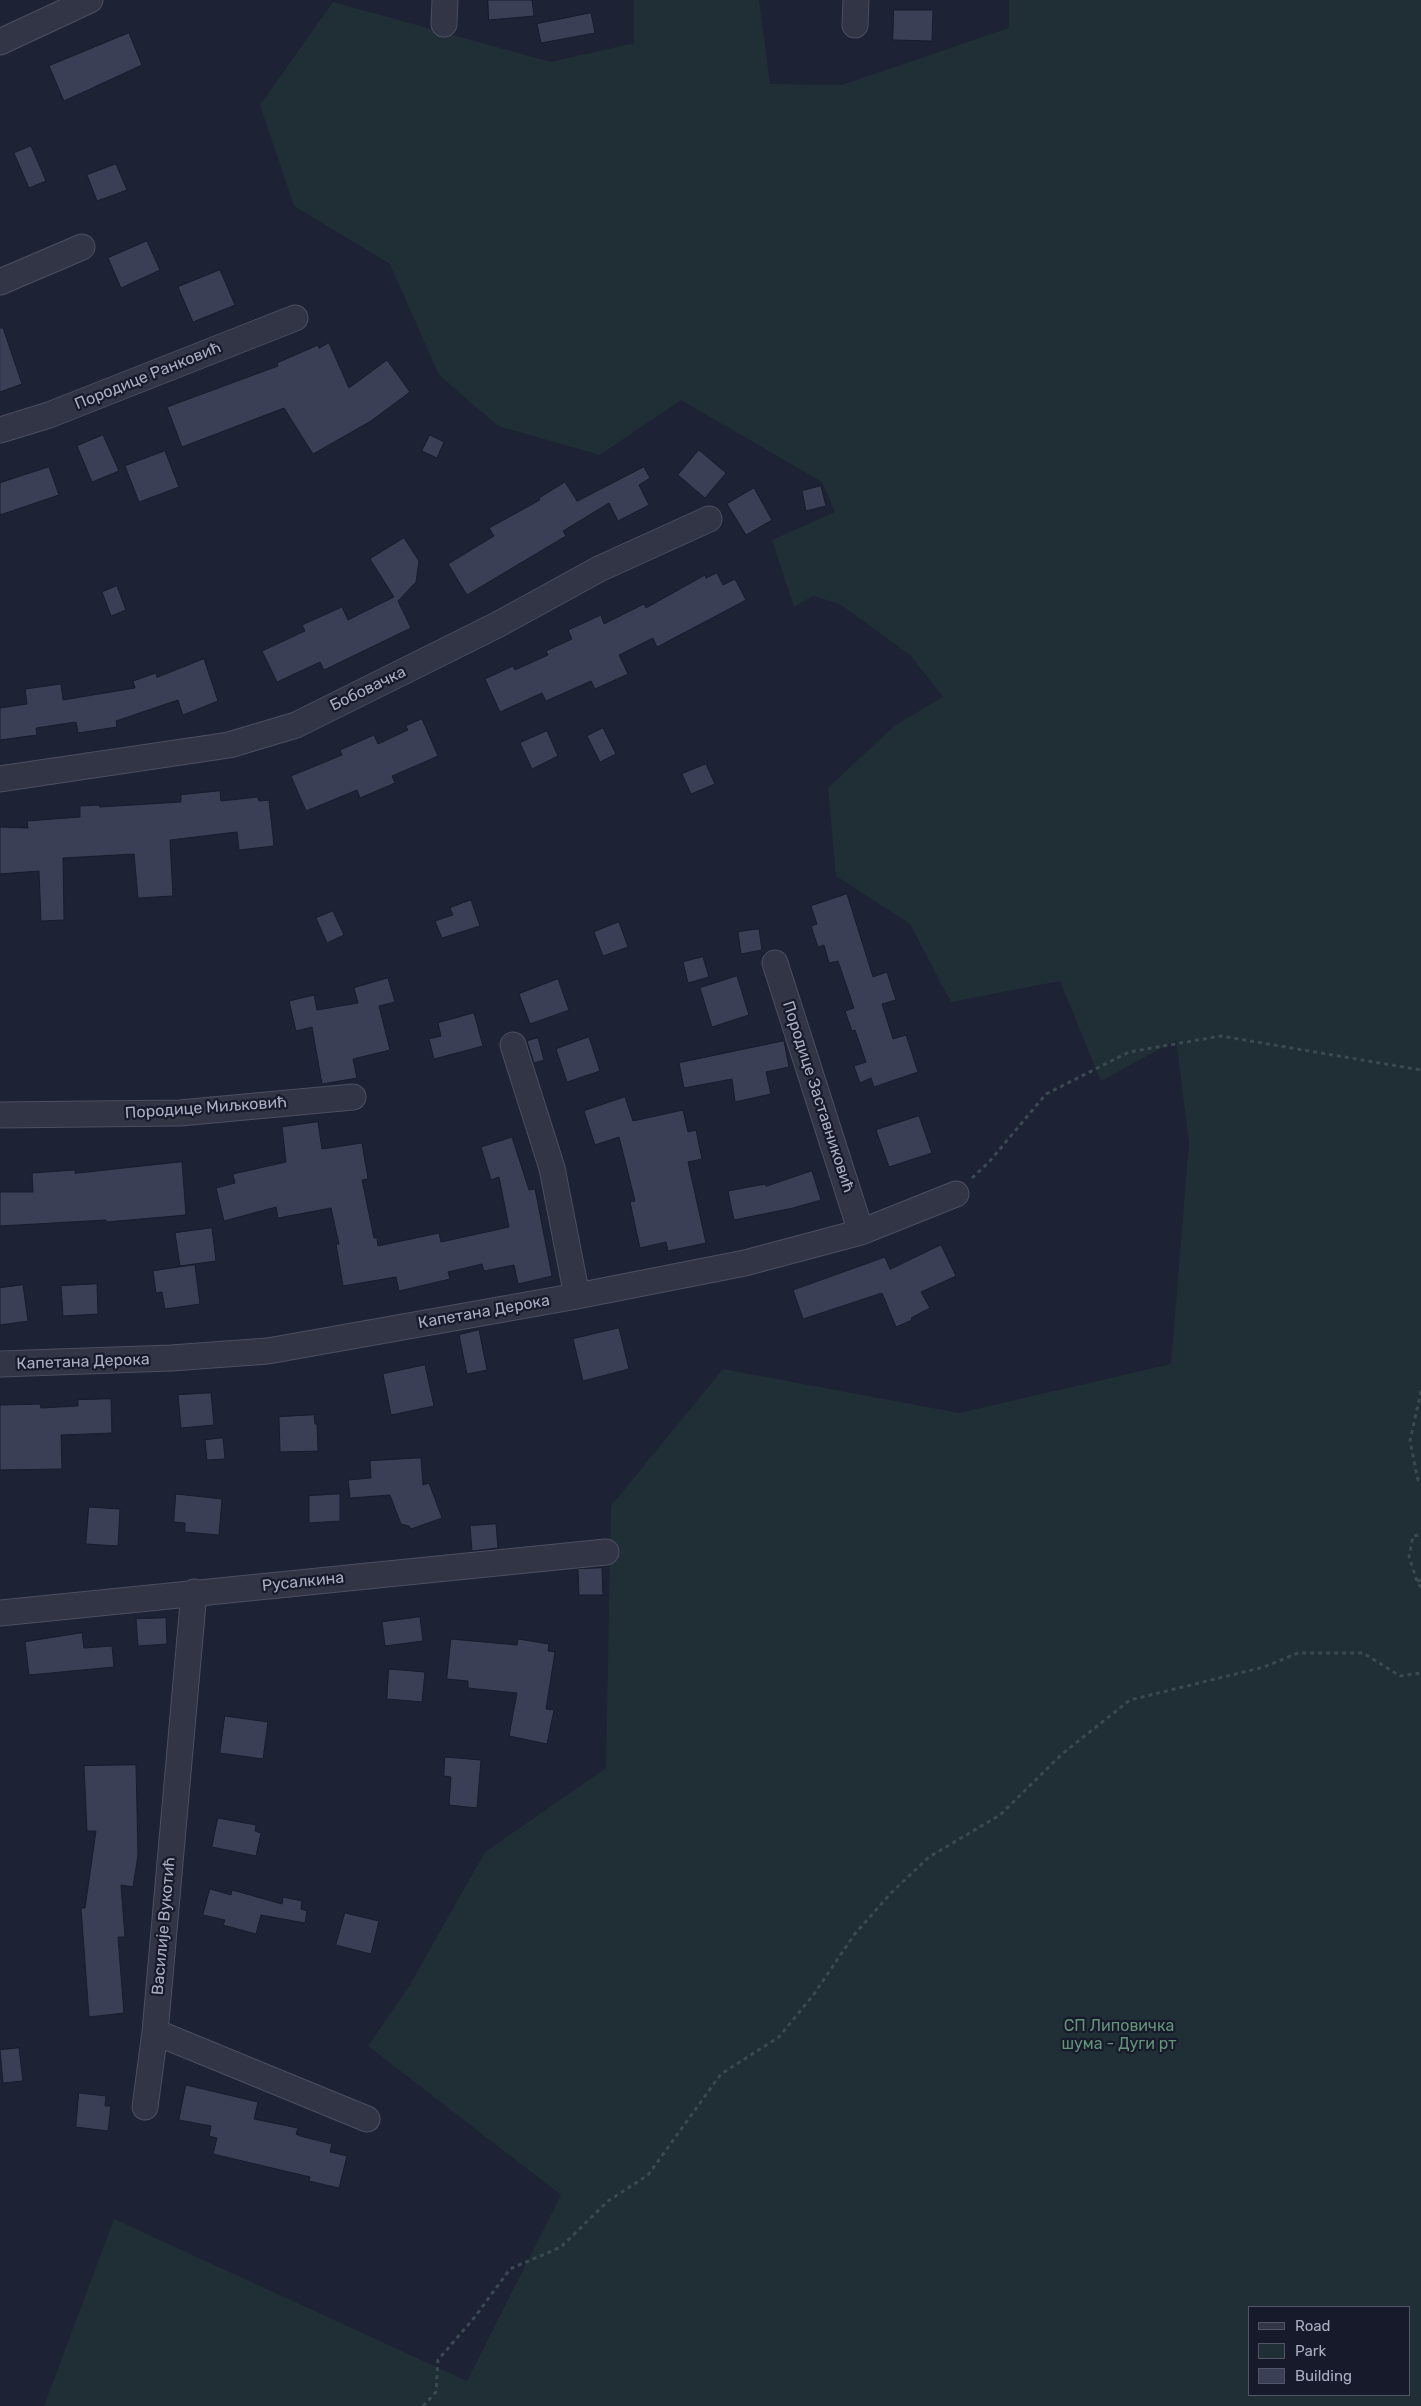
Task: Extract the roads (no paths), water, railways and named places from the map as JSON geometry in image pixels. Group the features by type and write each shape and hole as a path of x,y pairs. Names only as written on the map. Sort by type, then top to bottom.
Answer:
{"street":[{"path":"0,42 90,0"},
{"path":"856,0 856,25"},
{"path":"0,282 82,247"},
{"name":"Породице Ранковић","path":"0,430 49,415 295,318"},
{"name":"Бобовачка","path":"0,779 229,745 296,725 497,625 599,569 708,519"},
{"name":"Породице Заставниковић","path":"775,963 862,1232"},
{"path":"513,1045 552,1168 577,1296"},
{"name":"Породице Миљковић","path":"0,1115 180,1113 353,1097"},
{"name":"Капетана Дерока","path":"0,1364 171,1358 268,1351 577,1296 745,1263 862,1232 956,1194"},
{"name":"Русалкина","path":"0,1612 606,1552"},
{"name":"Василије Вукотић","path":"145,2107 155,2032 194,1592"},
{"path":"155,2032 367,2119"}],"park label":[{"name":"СП Липовичка шума - Дуги рт","path":"1119,2035"}]}
